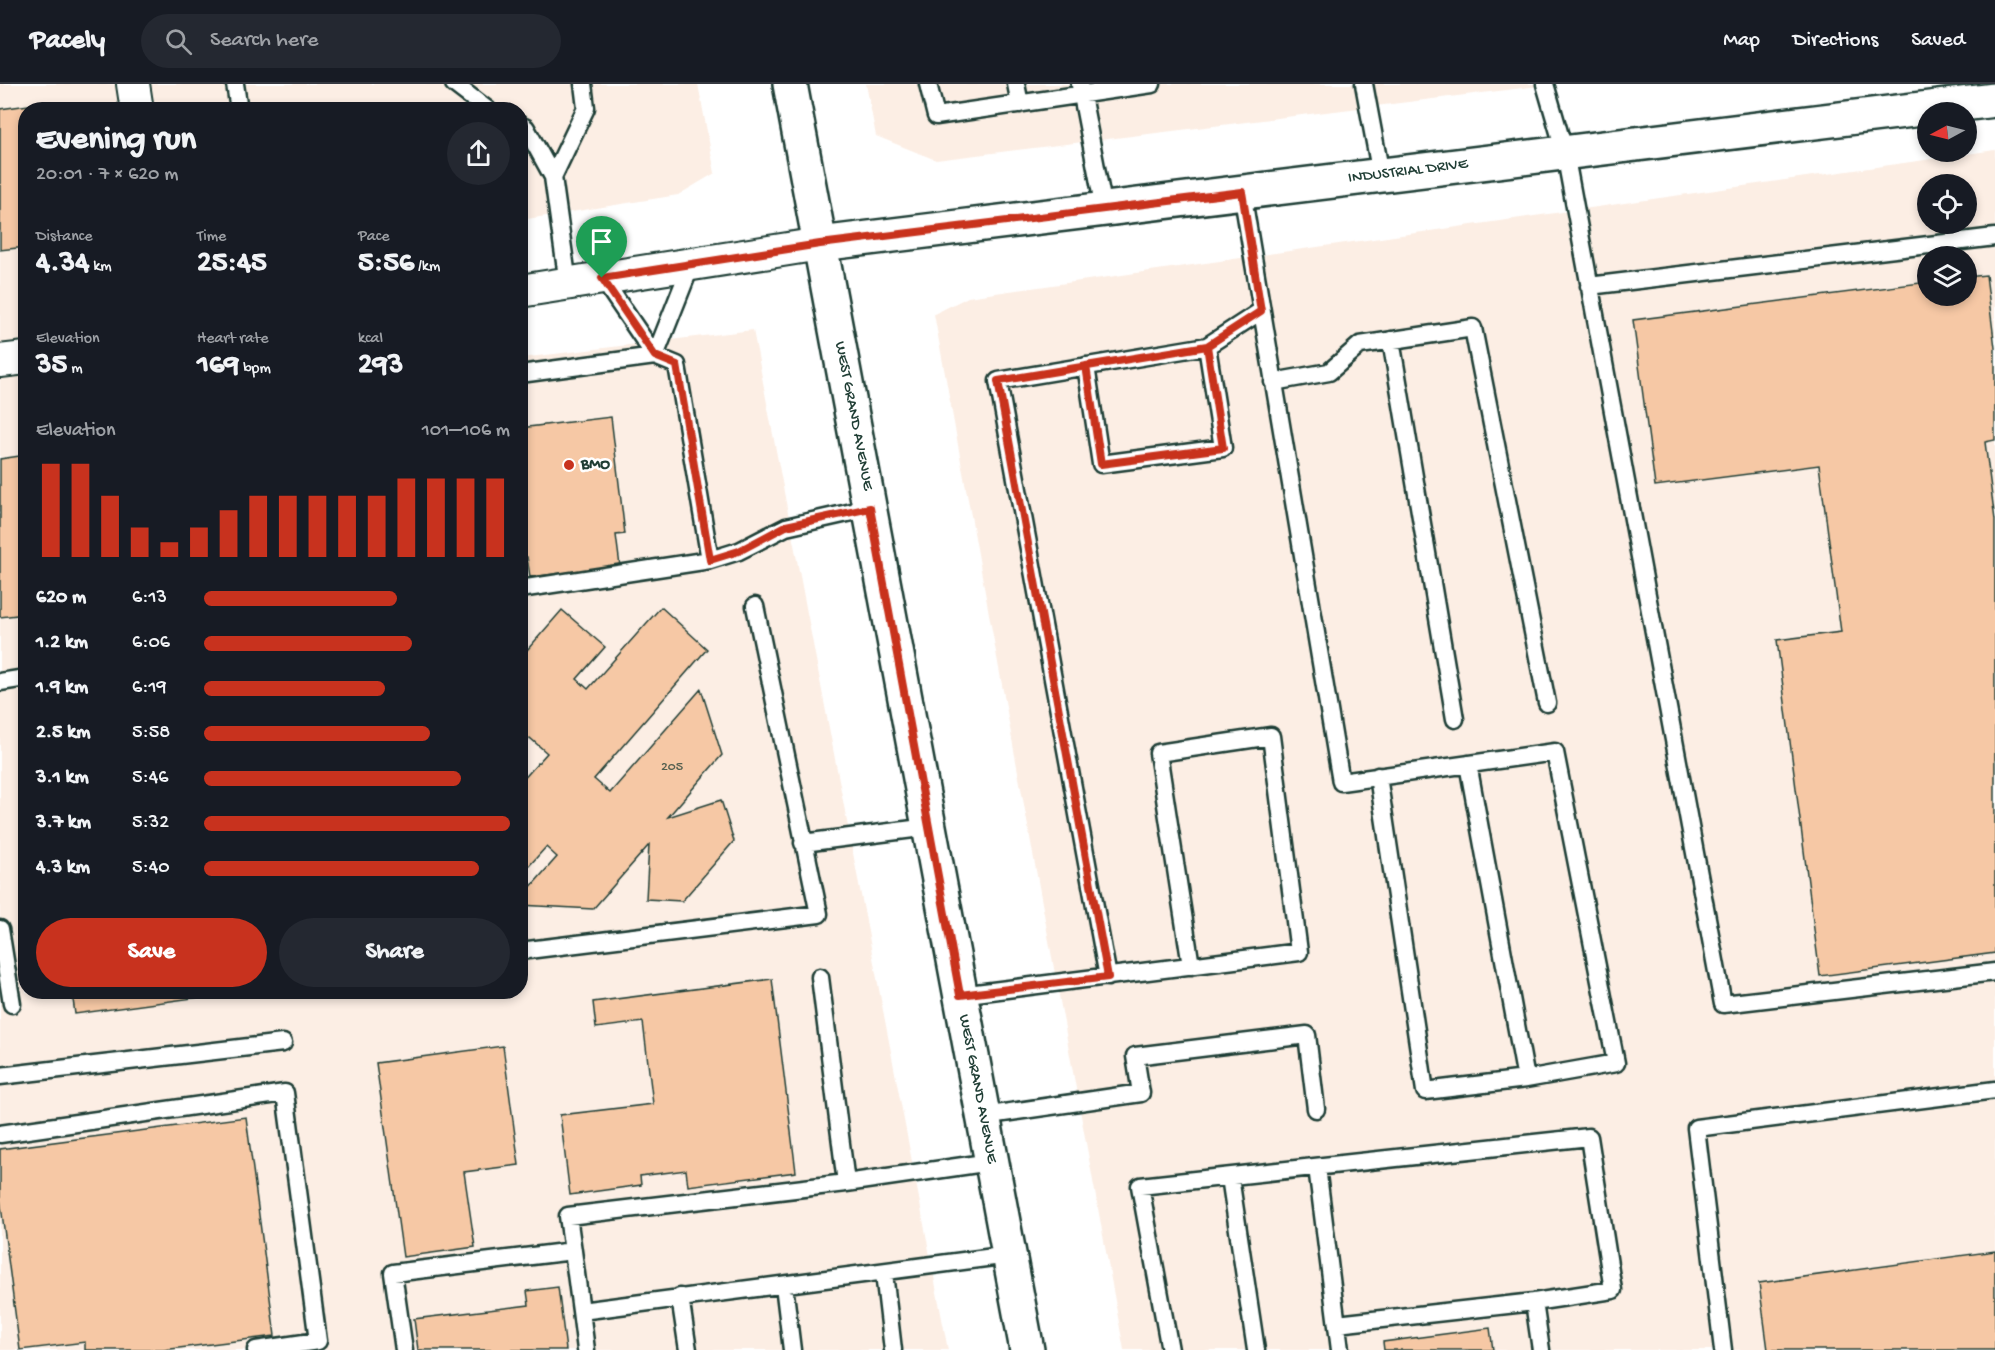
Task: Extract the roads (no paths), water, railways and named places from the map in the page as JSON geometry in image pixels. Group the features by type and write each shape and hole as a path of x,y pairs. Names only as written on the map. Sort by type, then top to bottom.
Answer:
{"main road":[{"name":"WEST GRAND AVENUE","path":"790,84 1027,1350"},
{"name":"INDUSTRIAL DRIVE","path":"820,244 1995,100"}],"street":[{"path":"133,84 136,102"},
{"path":"528,290 820,244"},
{"path":"0,362 18,359"}],"lane":[{"path":"235,84 238,102"},
{"path":"454,84 478,102"},
{"path":"553,177 586,108 583,84"},
{"path":"928,84 936,116 1020,104 1081,89 1152,84"},
{"path":"1017,84 1020,104"},
{"path":"1364,84 1382,175"},
{"path":"1545,84 1565,153 1723,1004 1995,972"},
{"path":"1081,89 1104,209"},
{"path":"528,132 553,177 568,284"},
{"path":"1242,192 1341,782 1378,776 1555,752 1616,1063 1526,1079 1425,1091 1378,776"},
{"path":"1589,286 1995,237"},
{"path":"655,356 691,265"},
{"path":"602,278 655,356"},
{"path":"1108,977 998,381 1207,346 1261,311"},
{"path":"1273,382 1329,372 1359,345 1473,328 1547,703"},
{"path":"1391,340 1455,719"},
{"path":"1086,366 1101,464 1223,448 1207,346"},
{"path":"528,373 655,356 677,365 710,560"},
{"path":"528,588 710,560 739,551 786,526 870,508"},
{"path":"528,950 819,914 755,606"},
{"path":"0,682 18,679"},
{"path":"960,995 1108,977 1299,952 1271,736 1158,753 1191,966"},
{"path":"1468,764 1526,1079"},
{"path":"803,843 928,827"},
{"path":"0,929 12,1004"},
{"path":"820,977 846,1183"},
{"path":"982,1116 1141,1093 1135,1056 1307,1035 1317,1108"},
{"path":"0,1076 283,1042"},
{"path":"1723,1350 1696,1128 1995,1090"},
{"path":"0,1134 285,1093 318,1341 256,1350"},
{"path":"1170,1350 1140,1186 1589,1137 1613,1290 1534,1302 1337,1324"},
{"path":"586,1350 568,1216 846,1183 991,1162"},
{"path":"1317,1167 1340,1350"},
{"path":"1230,1177 1256,1350"},
{"path":"404,1350 393,1273 573,1251"},
{"path":"581,1311 884,1273 1009,1254"},
{"path":"884,1273 893,1350"},
{"path":"784,1285 792,1350"},
{"path":"680,1297 687,1350"},
{"path":"1534,1302 1541,1350"}],"place":[{"name":"BMO","path":"569,465"}]}
